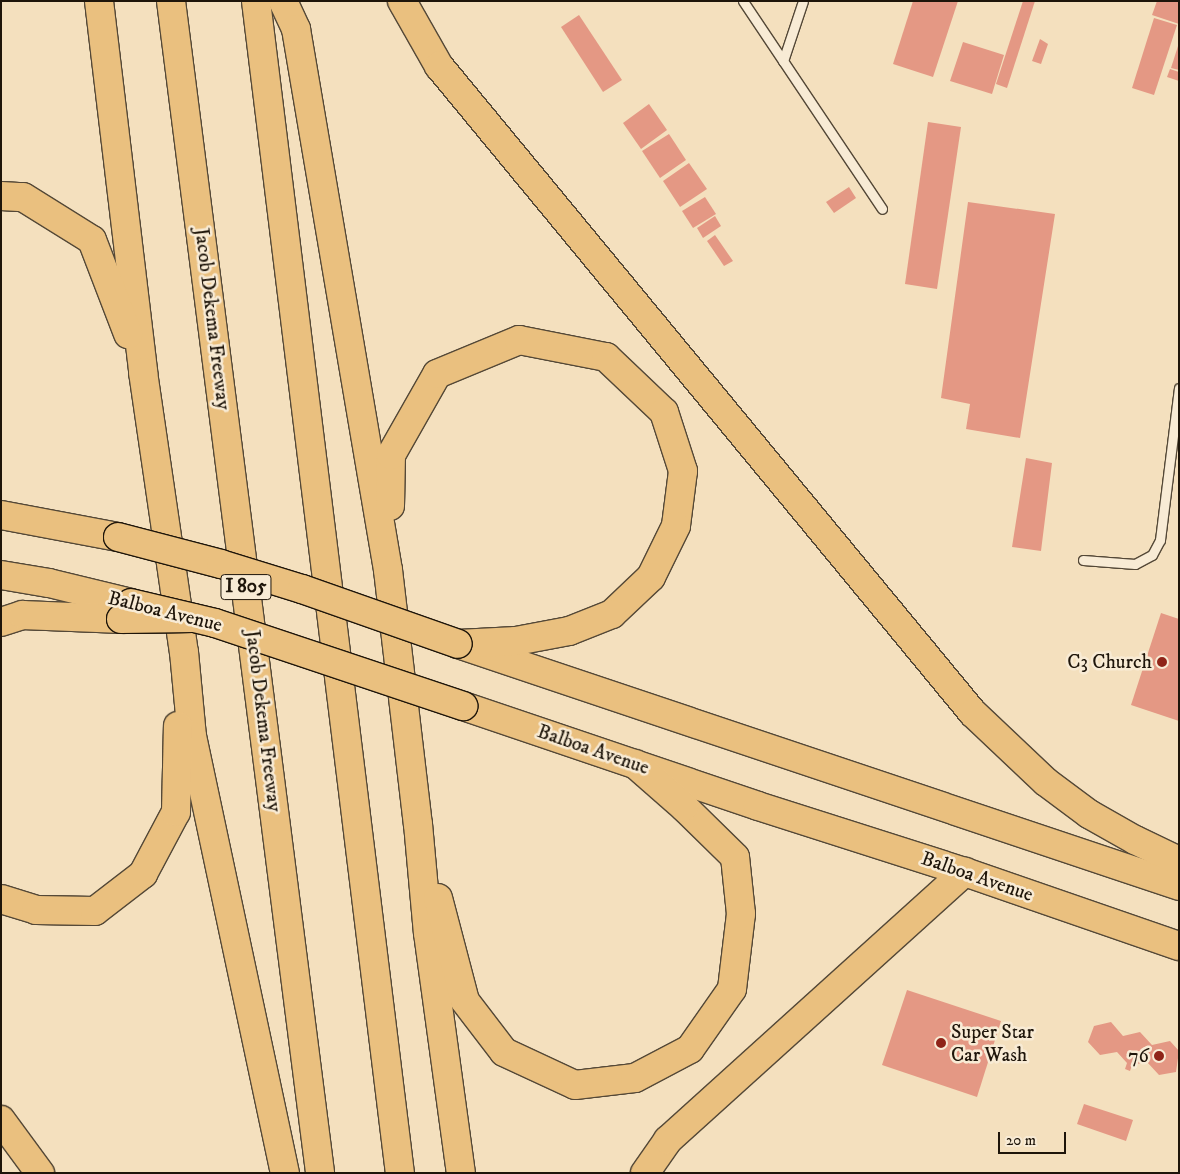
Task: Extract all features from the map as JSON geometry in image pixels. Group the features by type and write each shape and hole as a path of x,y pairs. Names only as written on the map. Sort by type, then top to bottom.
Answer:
{"main road":[{"path":"99,1 143,372 184,652 192,736 285,1173"},
{"name":"Jacob Dekema Freeway","path":"171,1 320,1173"},
{"path":"256,1 400,1173"},
{"path":"283,1 296,29 388,570 418,824 428,933 461,1173"},
{"path":"402,1 439,66 973,713 1046,782 1089,814 1135,840 1179,861"},
{"path":"1,196 23,197 92,240 143,372"},
{"path":"388,570 391,455 437,374 519,340 606,357 664,412 683,471 676,526 651,577 612,614 569,632 516,641 458,644"},
{"path":"1,515 118,537 221,564 302,589 458,644 1179,886"},
{"name":"Balboa Avenue","path":"1,575 50,583 126,611 193,618 296,648 635,764 965,872 1179,946"},
{"path":"1,622 23,615 126,611"},
{"path":"1,899 36,910 95,910 143,874 176,812 178,711 184,652"},
{"path":"418,824 465,1001 504,1052 574,1085 635,1078 690,1049 732,989 741,914 735,857 684,807 635,764"},
{"path":"645,1173 668,1140 965,872"},
{"path":"1,1120 40,1173"}],"lane":[{"path":"743,1 882,208"},
{"path":"783,61 803,1"},
{"path":"1083,560 1135,564 1152,555 1160,540 1179,388"}],"building":[{"path":"913,1 958,1 933,77 893,64"},
{"path":"1023,1 1035,1 1007,88 996,84"},
{"path":"1157,1 1179,1 1179,24 1152,15"},
{"path":"579,15 622,80 603,92 561,27"},
{"path":"1154,18 1177,25 1154,95 1132,88"},
{"path":"1040,39 1048,44 1041,64 1032,61"},
{"path":"963,42 1004,55 992,94 950,81"},
{"path":"1179,46 1179,70 1171,68"},
{"path":"1170,69 1179,72 1179,81 1167,77"},
{"path":"649,104 667,130 641,149 623,123"},
{"path":"928,122 961,127 937,289 905,284"},
{"path":"669,134 686,160 660,178 642,151"},
{"path":"689,163 707,189 680,207 663,181"},
{"path":"849,187 856,198 834,213 826,202"},
{"path":"705,197 716,214 693,228 682,211"},
{"path":"968,202 1055,214 1020,438 966,429 970,404 941,398"},
{"path":"715,216 721,226 703,238 697,228"},
{"path":"715,235 733,261 724,266 707,241"},
{"path":"1026,458 1052,463 1041,551 1012,547"},
{"name":"C3 Church","path":"1161,613 1179,619 1179,721 1131,705"},
{"name":"Super Star Car Wash","path":"907,990 1001,1021 977,1097 882,1065"},
{"path":"1111,1022 1123,1036 1140,1032 1152,1045 1170,1041 1179,1051 1176,1072 1159,1075 1147,1062 1132,1065 1130,1071 1125,1069 1127,1063 1117,1052 1100,1055 1088,1042 1094,1026"},
{"path":"1084,1104 1133,1120 1126,1141 1077,1124"}],"place":[{"name":"C3 Church","path":"1162,662"},
{"name":"Super Star Car Wash","path":"941,1043"},
{"name":"76","path":"1159,1056"}]}
